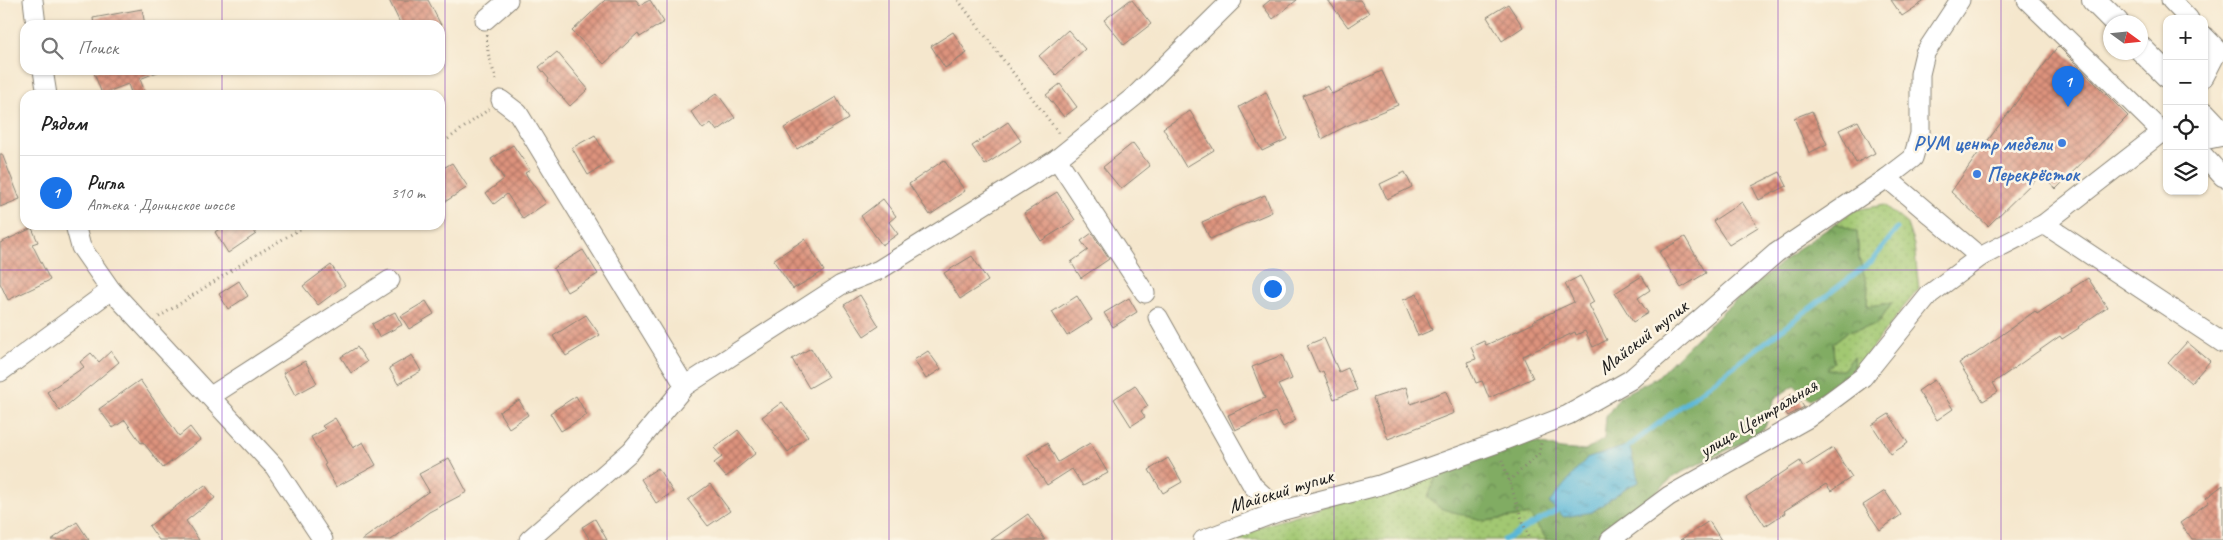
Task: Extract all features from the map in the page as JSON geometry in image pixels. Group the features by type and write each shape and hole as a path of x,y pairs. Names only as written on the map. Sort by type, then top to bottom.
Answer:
{"main road":[{"path":"2094,0 2109,15"},
{"path":"2148,56 2163,71"},
{"path":"2208,118 2223,135"}],"street":[{"path":"33,0 35,20"},
{"path":"485,20 508,0"},
{"path":"529,540 631,451 685,386 841,285 879,270 1057,159 1135,96 1232,0"},
{"name":"Майский тупик","path":"1203,540 1280,511 1380,485 1496,444 1568,415 1630,380 1776,253 1887,178 1913,158 1920,134 1920,74 1925,53 1960,0"},
{"path":"2027,0 2163,132"},
{"path":"2171,0 2184,15"},
{"path":"2208,40 2218,50 2208,69"},
{"path":"44,75 46,90"},
{"path":"501,100 518,114 685,386"},
{"name":"улица Центральная","path":"1610,540 1669,496 1808,418 1863,376 1930,294 1980,256 2044,224 2163,134"},
{"path":"2208,139 2223,135"},
{"path":"1057,159 1145,293"},
{"path":"2208,160 2223,177"},
{"path":"1887,178 1980,256"},
{"path":"2044,224 2223,343"},
{"path":"76,230 81,247 111,290 274,466 323,540"},
{"path":"211,396 390,280"},
{"path":"0,372 111,290"},
{"path":"1158,317 1253,486 1280,511"}],"path":[{"path":"958,0 1058,132 1057,159"},
{"path":"445,141 501,100 488,53 485,20"},
{"path":"153,320 298,230"},
{"path":"1509,481 1540,454 1542,425"},
{"path":"1496,444 1528,538"}],"green space":[{"path":"1884,205 1907,224 1914,245 1919,289 1855,369 1854,357 1843,371 1826,371 1834,362 1833,343 1847,332 1878,324 1892,303 1867,307 1868,286 1859,259 1857,232 1836,223 1854,210"},
{"path":"1836,223 1857,232 1859,259 1868,286 1867,306 1892,303 1878,324 1847,332 1833,343 1834,362 1827,370 1843,370 1854,356 1855,369 1828,390 1810,400 1795,385 1775,398 1765,426 1758,435 1676,475 1599,540 1547,540 1530,515 1485,521 1440,508 1428,497 1437,475 1519,441 1540,443 1561,449 1585,451 1604,439 1606,417 1620,396 1656,378 1724,310 1798,249","holes":["1629,445 1627,487 1592,512"]},
{"path":"1437,475 1428,496 1485,521 1530,515 1547,540 1219,540 1337,502"}],"water":[{"path":"1629,445 1639,482 1627,487 1592,512 1564,517 1549,503 1586,459"}],"building":[{"path":"389,0 428,0 438,20 399,20"},
{"path":"605,0 636,0 640,5 650,0 664,22 640,37 638,33 604,64 572,31"},
{"path":"1132,0 1151,24 1124,45 1104,20"},
{"path":"1270,0 1297,0 1273,19 1263,6"},
{"path":"1328,0 1360,0 1369,13 1348,27"},
{"path":"1891,0 1926,0 1902,16"},
{"path":"1508,4 1523,27 1502,41 1487,17"},
{"path":"142,9 144,20 93,20 93,18"},
{"path":"1068,30 1085,49 1056,75 1039,56"},
{"path":"953,32 967,53 945,68 931,46"},
{"path":"2058,46 2128,116 2056,189 2040,175 1988,226 1951,192"},
{"path":"557,52 588,89 570,106 548,81 549,79 539,67"},
{"path":"1382,71 1398,105 1346,126 1322,139 1303,96 1328,86 1332,94"},
{"path":"95,75 150,75 140,79 144,90 130,90 128,84 112,90 100,90"},
{"path":"1060,84 1077,107 1064,117 1046,95"},
{"path":"1266,92 1287,139 1262,151 1239,107"},
{"path":"717,93 735,118 717,131 711,123 703,129 691,112"},
{"path":"836,97 848,119 797,149 784,128"},
{"path":"1190,111 1214,150 1186,167 1163,128"},
{"path":"1812,111 1827,144 1809,153 1794,118"},
{"path":"1858,121 1875,153 1856,163 1839,130"},
{"path":"1008,122 1021,141 985,165 972,146"},
{"path":"595,135 610,162 588,175 572,148"},
{"path":"1133,143 1150,166 1121,189 1103,167"},
{"path":"513,145 530,170 525,173 546,203 523,219 507,194 494,204 486,193 504,179 491,159"},
{"path":"0,154 2,154 20,199 0,207"},
{"path":"944,160 965,191 930,215 909,184"},
{"path":"452,163 468,187 445,202 445,167"},
{"path":"1405,172 1412,187 1387,199 1380,184"},
{"path":"1780,172 1787,186 1759,200 1752,186"},
{"path":"1057,192 1075,220 1041,241 1024,213"},
{"path":"1265,195 1272,212 1210,239 1202,222"},
{"path":"883,199 896,216 889,222 898,234 882,245 861,216"},
{"path":"1742,202 1758,227 1729,245 1713,221"},
{"path":"28,230 33,230 38,242 32,244 50,280 8,300 0,283 0,243"},
{"path":"218,230 253,230 256,234 228,253 215,232"},
{"path":"1092,233 1109,259 1081,278 1071,262 1088,250 1081,241"},
{"path":"1685,237 1706,273 1681,288 1659,252"},
{"path":"805,239 824,271 793,289 773,260"},
{"path":"583,250 598,274 567,292 553,268"},
{"path":"972,256 988,281 960,299 944,273"},
{"path":"331,265 345,285 318,305 303,286"},
{"path":"1580,276 1594,302 1589,305 1607,340 1593,347 1585,331 1576,335 1575,332 1523,356 1533,378 1489,398 1482,381 1476,383 1467,362 1476,359 1471,347 1484,341 1486,345 1574,302 1565,284"},
{"path":"1642,276 1650,290 1638,298 1648,313 1633,322 1615,293"},
{"path":"2088,278 2107,307 2062,339 2060,336 1993,383 1998,392 1983,401 1959,363 1975,354 2035,311 2037,314 2072,291 2071,289"},
{"path":"239,281 248,296 228,309 219,294"},
{"path":"1417,294 1432,330 1418,336 1403,300"},
{"path":"860,295 879,326 864,336 844,305"},
{"path":"1077,296 1092,320 1067,336 1052,312"},
{"path":"1129,298 1137,312 1113,327 1104,313"},
{"path":"426,301 434,314 409,329 401,316"},
{"path":"395,312 402,325 379,337 372,324"},
{"path":"586,315 600,335 566,356 553,336"},
{"path":"1324,338 1339,372 1348,368 1357,390 1334,399 1323,371 1319,373 1307,345"},
{"path":"2187,342 2210,361 2191,383 2168,363"},
{"path":"357,347 367,362 351,373 341,357"},
{"path":"811,348 828,377 809,388 792,359"},
{"path":"111,351 119,362 60,411 47,392 84,367 80,362 91,353 99,362"},
{"path":"928,351 941,369 926,379 914,360"},
{"path":"412,355 421,371 398,384 389,368"},
{"path":"1282,355 1292,379 1278,385 1296,420 1283,427 1275,412 1235,430 1228,415 1265,398 1252,367"},
{"path":"305,361 317,383 295,395 283,373"},
{"path":"140,380 179,436 190,427 200,440 163,468 143,442 141,443 125,420 113,428 99,409"},
{"path":"1934,380 1953,409 1937,420 1918,391"},
{"path":"1135,385 1148,406 1141,411 1145,417 1131,426 1114,399"},
{"path":"1406,387 1411,404 1446,391 1454,413 1388,439 1373,398"},
{"path":"1794,393 1804,407 1788,416 1779,403"},
{"path":"576,396 587,415 561,431 550,413"},
{"path":"519,400 528,415 509,428 499,412"},
{"path":"782,402 808,436 788,452 762,417"},
{"path":"1889,414 1908,443 1891,454 1872,425"},
{"path":"335,418 353,448 363,442 376,465 336,487 311,437 325,429 322,426"},
{"path":"738,430 756,453 726,477 714,463 722,457 714,448"},
{"path":"1047,443 1058,462 1090,443 1108,473 1083,486 1072,469 1047,485 1027,455"},
{"path":"1833,448 1852,477 1831,491 1826,484 1784,511 1785,513 1765,526 1746,497 1800,461 1803,467"},
{"path":"449,458 467,492 429,512 391,540 362,540 429,491 419,474"},
{"path":"1168,458 1182,482 1163,493 1149,470"},
{"path":"658,468 673,492 656,503 641,479"},
{"path":"710,484 730,511 708,526 688,500"},
{"path":"205,485 215,498 186,521 199,540 159,540 149,526"},
{"path":"2223,485 2223,540 2192,540 2180,523 2209,502 2206,498"},
{"path":"1885,491 1901,515 1880,530 1863,505"},
{"path":"1028,514 1045,540 991,540"},
{"path":"595,519 607,540 590,540 582,527"},
{"path":"1709,521 1721,540 1680,540"},
{"path":"77,522 89,540 51,540"}],"waterway":[{"path":"1625,449 1872,261 1897,229"},
{"path":"1504,540 1563,507"}],"place":[{"name":"Ригла","path":"2068,107"},
{"name":"РУМ центр мебели","path":"2062,143"},
{"name":"Перекрёсток","path":"1977,174"}]}
